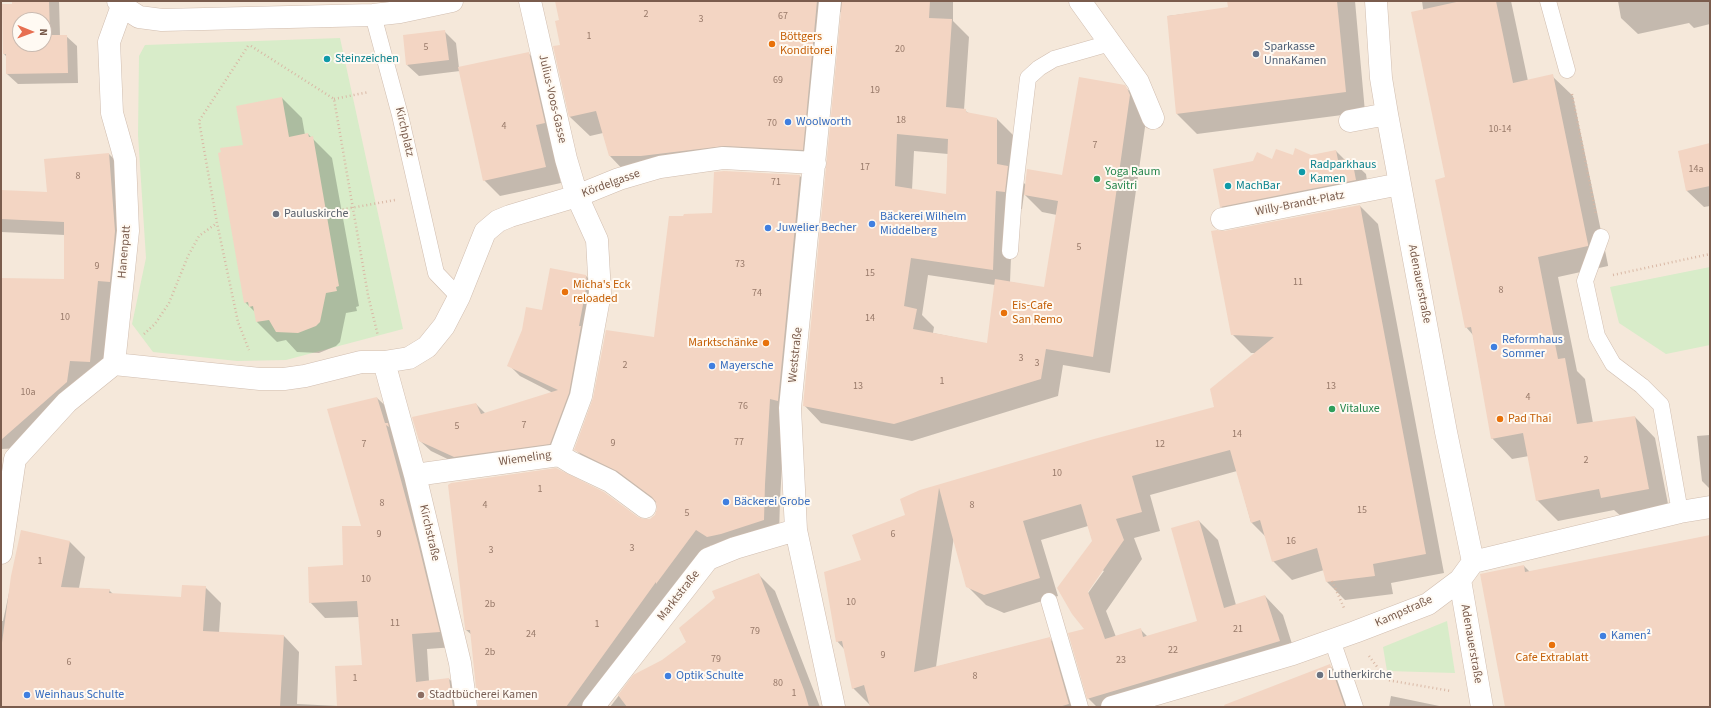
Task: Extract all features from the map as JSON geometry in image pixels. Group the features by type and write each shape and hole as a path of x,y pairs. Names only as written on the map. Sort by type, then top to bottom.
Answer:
{"street":[{"path":"120,4 139,17 162,20 316,8 373,15 400,12 452,1"},
{"name":"Julius-Voos-Gasse","path":"530,1 566,159 576,196"},
{"name":"Weststraße","path":"830,1 790,408 796,530 834,707"},
{"path":"1080,1 1138,82 1153,118"},
{"name":"Adenauerstraße","path":"1380,2 1381,78 1445,425 1473,562"},
{"name":"Hanenpatt","path":"114,364 128,231 125,158 112,113 109,42 120,4"},
{"path":"1350,121 1387,114"},
{"name":"Kördelgasse","path":"559,455 581,396 600,294 597,240 576,196 619,179 660,167 723,158 815,163"},
{"name":"Willy-Brandt-Platz","path":"1222,218 1400,184"},
{"path":"1,553 8,459 66,402 114,364 260,379 298,377 361,362 384,362 409,358 427,346 444,326 459,297 485,232 498,221 510,216 576,196"},
{"name":"Kirchstraße","path":"384,362 415,475 460,664 466,707"},
{"name":"Wiemeling","path":"415,475 559,455 572,463 610,480 645,507"},
{"path":"1473,562 1680,512 1710,507"},
{"name":"Marktstraße","path":"593,707 708,558 735,548 796,530"},
{"name":"Kampstraße","path":"1112,707 1292,654 1342,637 1428,604 1460,580 1473,562"},
{"name":"Adenauerstraße","path":"1460,580 1481,701"}],"lane":[{"path":"1548,1 1567,70"},
{"name":"Kirchplatz","path":"373,15 400,115 417,196 436,273 459,297"},
{"path":"1010,251 1014,195 1028,78 1039,68 1054,60 1110,43"},
{"path":"1601,237 1585,281 1597,336 1613,364 1642,386 1661,405 1680,512"},
{"path":"1049,601 1080,707"},
{"path":"1342,637 1355,707"}],"path":[{"path":"260,379 238,322 217,223 199,121 249,44 334,100 368,296 384,362"},
{"path":"1567,70 1601,237"},
{"path":"334,100 392,86"},
{"path":"322,213 417,196"},
{"path":"140,338 155,324 169,303 188,256 199,236 217,223"},
{"path":"1585,281 1710,254"},
{"path":"1342,637 1387,680 1481,701"}],"shaded area":[{"path":"1,1 1710,1 1710,707 1,707"}],"green space":[{"path":"340,38 403,329 286,360 237,361 153,352 132,324 146,258 138,135 139,56 145,45"},
{"path":"1710,267 1710,345 1666,354 1619,323 1610,287"},
{"path":"1447,621 1455,673 1387,671 1383,647"}],"building":[{"path":"12,1 49,1 49,12 12,12 12,52 52,52 52,35 67,35 68,73 6,74 6,54 3,54 2,4 12,4"},
{"path":"555,1 817,1 803,150 724,146 641,156 609,156 596,111 569,117 553,46 560,45 555,21 559,20"},
{"path":"842,1 930,1 929,18 952,19 946,107 966,109 966,112 997,118 997,164 1008,166 1005,192 996,191 993,270 911,258 904,306 917,309 913,329 987,343 995,279 1044,287 1058,201 1024,195 1027,169 1062,175 1079,77 1125,85 1130,95 1093,357 1046,349 1041,379 894,424 803,406","holes":["897,134 948,139 946,194 895,186"]},
{"name":"Sparkasse UnnaKamen","path":"1227,1 1337,1 1346,92 1176,114 1167,16 1228,7"},
{"path":"1461,1 1496,1 1513,83 1553,74 1588,244 1588,246 1538,257 1558,359 1565,358 1577,424 1635,416 1649,489 1601,498 1599,489 1536,501 1523,433 1491,439 1471,327 1465,328 1435,180 1445,177 1411,12"},
{"path":"445,30 449,60 406,65 403,35"},
{"path":"529,52 545,123 536,125 546,167 483,181 458,67"},
{"name":"Pauluskirche","path":"282,97 289,137 308,133 309,137 313,136 339,286 336,287 337,291 326,293 320,322 316,326 298,333 276,332 269,320 256,322 253,306 249,307 248,302 244,303 218,153 221,152 220,148 243,145 236,106"},
{"path":"1710,143 1710,186 1686,191 1678,151"},
{"name":"Radparkhaus Kamen","path":"1295,148 1311,155 1336,150 1338,160 1352,159 1356,180 1220,207 1213,169 1253,161 1257,152 1272,159 1276,149 1293,155"},
{"path":"109,153 115,231 114,243 110,282 98,281 90,362 70,361 67,382 1,440 1,278 64,279 64,222 1,219 1,190 47,192 44,159"},
{"path":"724,171 800,175 778,401 770,399 764,520 707,537 696,530 656,584 656,582 566,707 478,707 470,630 465,630 448,485 451,483 556,468 604,492 638,517 650,519 655,515 657,508 656,502 652,497 617,471 574,450 593,398 606,330 654,337 669,216 712,213 714,172"},
{"path":"1360,205 1426,554 1373,564 1375,576 1326,582 1317,548 1272,562 1260,520 1251,523 1230,450 1132,476 1142,512 1116,519 1124,540 1088,592 1105,639 1141,628 1143,637 1197,621 1171,528 1199,520 1224,608 1265,595 1280,641 1087,699 1068,633 1084,629 1072,614 1057,588 1092,541 1081,504 1023,521 1040,578 984,595 966,587 939,488 914,672 1050,637 1069,704 1059,707 870,707 864,685 852,689 842,641 836,642 824,572 861,560 852,535 905,515 900,499 920,490 1094,439 1214,407 1210,389 1274,337 1231,335 1211,231 1224,231"},
{"path":"550,268 586,275 587,283 569,393 550,444 454,457 419,441 412,417 476,403 481,414 558,390 507,366 522,330 526,307 542,310"},
{"path":"377,397 385,423 388,423 389,427 386,425 440,632 412,634 416,682 449,678 453,707 337,707 335,666 362,665 357,601 309,603 308,567 343,565 342,526 361,526 327,409"},
{"path":"21,530 70,541 61,587 110,589 109,593 181,597 182,585 206,586 203,631 284,635 280,707 1,707 1,650 11,576"},
{"name":"Kamen²","path":"1710,535 1710,707 1505,707 1480,574 1524,565 1525,572"},
{"path":"759,573 804,690 809,707 627,707 618,695 633,675 662,660 686,642 679,628 715,598 712,591"},
{"name":"Lutherkirche","path":"1330,664 1345,707 1225,707 1224,705"}],"place":[{"name":"Böttgers Konditorei","path":"772,44"},
{"name":"Sparkasse UnnaKamen","path":"1256,54"},
{"name":"Steinzeichen","path":"327,59"},
{"name":"Woolworth","path":"788,122"},
{"name":"Radparkhaus Kamen","path":"1302,172"},
{"name":"Yoga Raum Savitri","path":"1097,179"},
{"name":"MachBar","path":"1228,186"},
{"name":"Pauluskirche","path":"276,214"},
{"name":"Bäckerei Wilhelm Middelberg","path":"872,224"},
{"name":"Juwelier Becher","path":"768,228"},
{"name":"Micha's Eck reloaded","path":"565,292"},
{"name":"Eis-Cafe San Remo","path":"1004,313"},
{"name":"Marktschänke","path":"766,343"},
{"name":"Reformhaus Sommer","path":"1494,347"},
{"name":"Mayersche","path":"712,366"},
{"name":"Vitaluxe","path":"1332,409"},
{"name":"Pad Thai","path":"1500,419"},
{"name":"Bäckerei Grobe","path":"726,502"},
{"name":"Kamen²","path":"1603,636"},
{"name":"Cafe Extrablatt","path":"1552,645"},
{"name":"Lutherkirche","path":"1320,675"},
{"name":"Optik Schulte","path":"668,676"},
{"name":"Weinhaus Schulte","path":"27,695"},
{"name":"Stadtbücherei Kamen","path":"421,695"}]}
